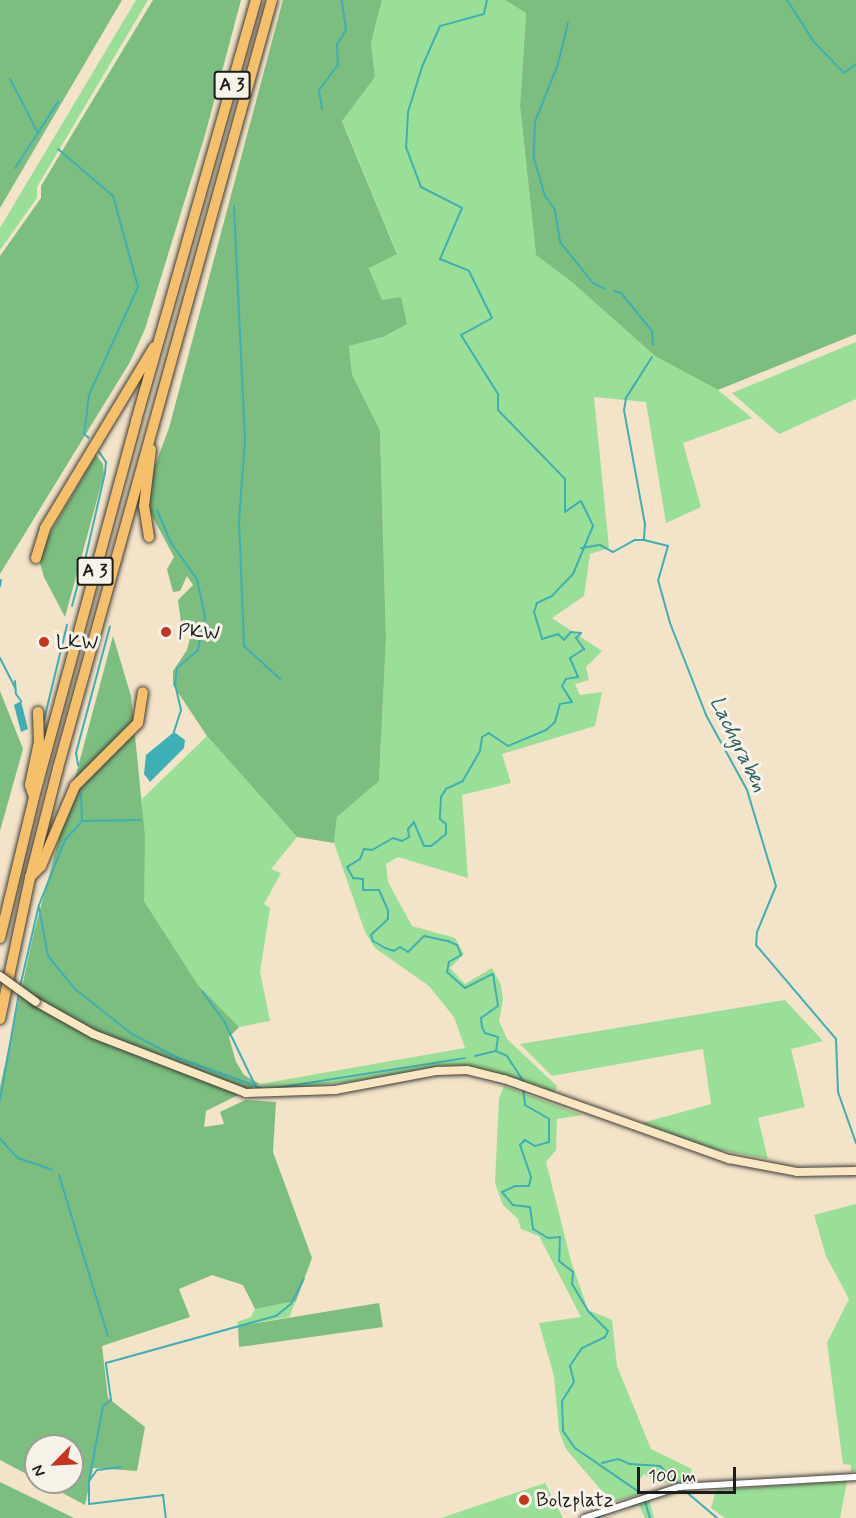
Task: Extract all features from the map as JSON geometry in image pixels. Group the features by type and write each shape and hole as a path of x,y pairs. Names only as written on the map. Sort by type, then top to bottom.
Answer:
{"highway":[{"name":"A 3","path":"0,938 34,797 157,346 256,0"},
{"name":"A 3","path":"0,1019 30,878 272,0"},
{"path":"36,558 45,528 130,392 149,350 157,346"},
{"path":"149,440 152,454 144,506 149,537"},
{"path":"30,878 41,866 75,786 138,723 143,692"},
{"path":"34,797 30,785 39,742 38,712"}],"street":[{"path":"0,976 36,1002 93,1034 214,1084 252,1095 335,1090 449,1069 480,1072 739,1162 797,1172 856,1171"},
{"path":"584,1518 679,1487 856,1477"}],"green space":[{"path":"0,0 122,0 0,208"},
{"path":"136,0 148,0 37,187 37,198 0,250 0,228"},
{"path":"153,0 241,0 205,135 145,329 130,362 0,574 0,256 41,198 41,186"},
{"path":"283,0 382,0 371,43 375,77 342,121 397,254 369,268 382,300 401,297 407,324 383,337 349,346 352,374 380,430 386,639 379,781 337,817 334,843 297,837 207,736 173,685 173,671 187,650 191,634 186,622 181,622 178,600 193,585 187,576 180,591 173,592 167,569 174,557 149,510 148,484 169,428"},
{"path":"382,0 505,0 526,12 520,106 536,255 573,283 655,356 718,390 752,418 683,443 701,507 666,523 646,402 594,397 609,548 590,554 584,596 552,618 602,651 586,667 589,680 575,684 580,695 602,692 595,726 502,754 511,783 462,795 468,878 398,857 386,864 388,882 412,926 455,938 464,954 450,968 465,984 492,968 501,985 503,1000 499,1021 507,1039 557,1086 555,1093 474,1067 442,1066 355,1081 258,1092 260,1084 465,1048 454,1017 429,986 375,948 365,932 334,843 337,817 379,781 386,639 380,430 352,374 349,346 383,337 382,301 369,267 397,253 342,120 375,77 371,43"},
{"path":"505,0 856,0 856,334 718,390 655,356 573,283 536,255 520,106 526,13"},
{"path":"856,342 856,399 779,434 732,393"},
{"path":"96,455 103,464 104,474 65,617 44,577 40,563 43,545"},
{"path":"113,636 131,696 145,836 144,901 198,985 239,1027 229,1037 236,1062 244,1075 260,1084 206,1111 204,1127 224,1124 220,1112 245,1100 276,1102 273,1152 312,1258 296,1301 255,1309 243,1285 212,1275 179,1289 190,1317 102,1346 108,1398 145,1427 137,1471 93,1468 85,1505 64,1494 84,1494 84,1434 24,1434 24,1473 0,1460 0,1087 34,932"},
{"path":"0,691 23,749 0,831"},
{"path":"207,736 297,837 271,869 281,873 264,904 270,908 260,972 270,1021 239,1027 198,985 144,901 142,799"},
{"path":"785,1000 823,1041 791,1049 805,1107 758,1118 768,1159 708,1148 642,1123 711,1104 703,1049 552,1076 520,1044"},
{"path":"504,1086 582,1115 557,1119 556,1150 546,1162 571,1261 588,1310 612,1320 617,1366 651,1449 692,1469 686,1482 662,1483 644,1474 637,1483 641,1494 616,1501 601,1490 566,1449 559,1431 554,1376 539,1323 581,1317 539,1236 521,1229 518,1219 503,1205 495,1183 499,1098"},
{"path":"856,1204 856,1471 851,1472 851,1465 843,1464 827,1343 849,1299 826,1256 814,1215"},
{"path":"296,1301 289,1317 238,1326 237,1322 251,1317 255,1309"},
{"path":"379,1303 383,1327 239,1347 238,1326"},
{"path":"847,1481 840,1518 725,1518 711,1508 716,1490"},
{"path":"0,1482 74,1518 0,1518"},
{"name":"Bolzplatz","path":"545,1483 563,1518 441,1518"},
{"path":"649,1499 654,1518 645,1518 639,1505"}],"water":[{"path":"21,701 28,729 21,732 14,705"},
{"path":"174,732 185,740 184,748 150,782 144,774 146,755"}],"waterway":[{"path":"322,109 319,90 338,65 337,44 346,30 342,0"},
{"path":"487,0 484,14 440,26 422,67 408,112 406,147 421,187 462,208 440,259 469,271 492,318 461,335 498,394 498,410 565,479 565,512 581,501 593,526 573,574 552,596 537,603 534,612 542,639 558,634 564,640 571,632 581,633 576,638 584,649 570,658 578,677 566,679 562,686 572,702 560,704 555,722 546,730 508,746 489,733 482,737 480,751 463,781 446,789 441,797 440,819 446,824 446,834 431,846 424,846 414,822 408,829 409,837 402,841 393,838 372,850 364,849 360,859 347,867 353,878 363,879 363,890 379,890 388,910 388,919 371,935 373,941 394,951 400,947 408,952 424,936 457,945 461,955 449,962 447,972 465,988 493,974 498,1006 481,1018 482,1027 485,1033 498,1037 496,1051 507,1056 524,1082"},
{"path":"787,0 814,42 844,73 856,64"},
{"name":"Lachgraben","path":"568,23 558,64 535,122 534,158 545,196 555,210 560,242 593,283 605,289"},
{"path":"10,79 38,133"},
{"path":"15,168 58,102"},
{"path":"58,149 113,196 138,287 89,395 84,434 89,438"},
{"path":"234,206 245,441 239,520 244,646 280,679"},
{"name":"Lachgraben","path":"614,291 621,293 652,331 653,345"},
{"name":"Lachgraben","path":"652,357 626,398 624,410 645,524 644,540 668,546 658,580 670,623 706,715 747,790 776,886 757,932 756,945 836,1039 838,1092 856,1143"},
{"path":"85,560 105,473 106,462 99,452"},
{"path":"157,510 171,543 197,579 205,616 198,650 177,668 175,684 181,710 174,732"},
{"path":"581,548 600,545 613,552 635,540 644,540"},
{"path":"72,606 80,576"},
{"path":"0,586 1,580"},
{"path":"44,720 67,625"},
{"path":"78,765 76,753 110,626"},
{"path":"0,658 15,688"},
{"path":"15,681 16,694 21,701"},
{"path":"20,987 39,905 65,840 82,821 81,794"},
{"path":"82,821 141,820"},
{"path":"39,908 48,956 75,989 132,1034 176,1057 261,1088"},
{"path":"202,991 225,1023 256,1087"},
{"path":"0,1100 19,993"},
{"path":"475,1056 495,1051"},
{"path":"276,1088 465,1058"},
{"path":"523,1088 525,1105 549,1119 549,1142 535,1146 525,1140 520,1145 531,1177 529,1186 515,1186 502,1192 513,1205 530,1207 533,1229 548,1238 560,1237 559,1261 573,1272 572,1284 588,1311 608,1331 605,1337 582,1348 570,1366 574,1382 562,1401 563,1431 575,1448 642,1494"},
{"path":"0,1139 18,1158 52,1170"},
{"path":"59,1175 108,1336"},
{"path":"89,1481 103,1406 111,1400 106,1363 276,1316 291,1304 304,1279"},
{"path":"602,1463 618,1459 630,1464 660,1466 677,1483"},
{"path":"121,1467 97,1470 89,1481 89,1504 163,1495 166,1518"},
{"path":"684,1490 717,1518"},
{"path":"631,1506 645,1501 650,1518"},
{"path":"597,1518 605,1514"}],"place":[{"name":"PKW","path":"166,632"},
{"name":"LKW","path":"44,642"},
{"name":"Bolzplatz","path":"524,1500"}]}
